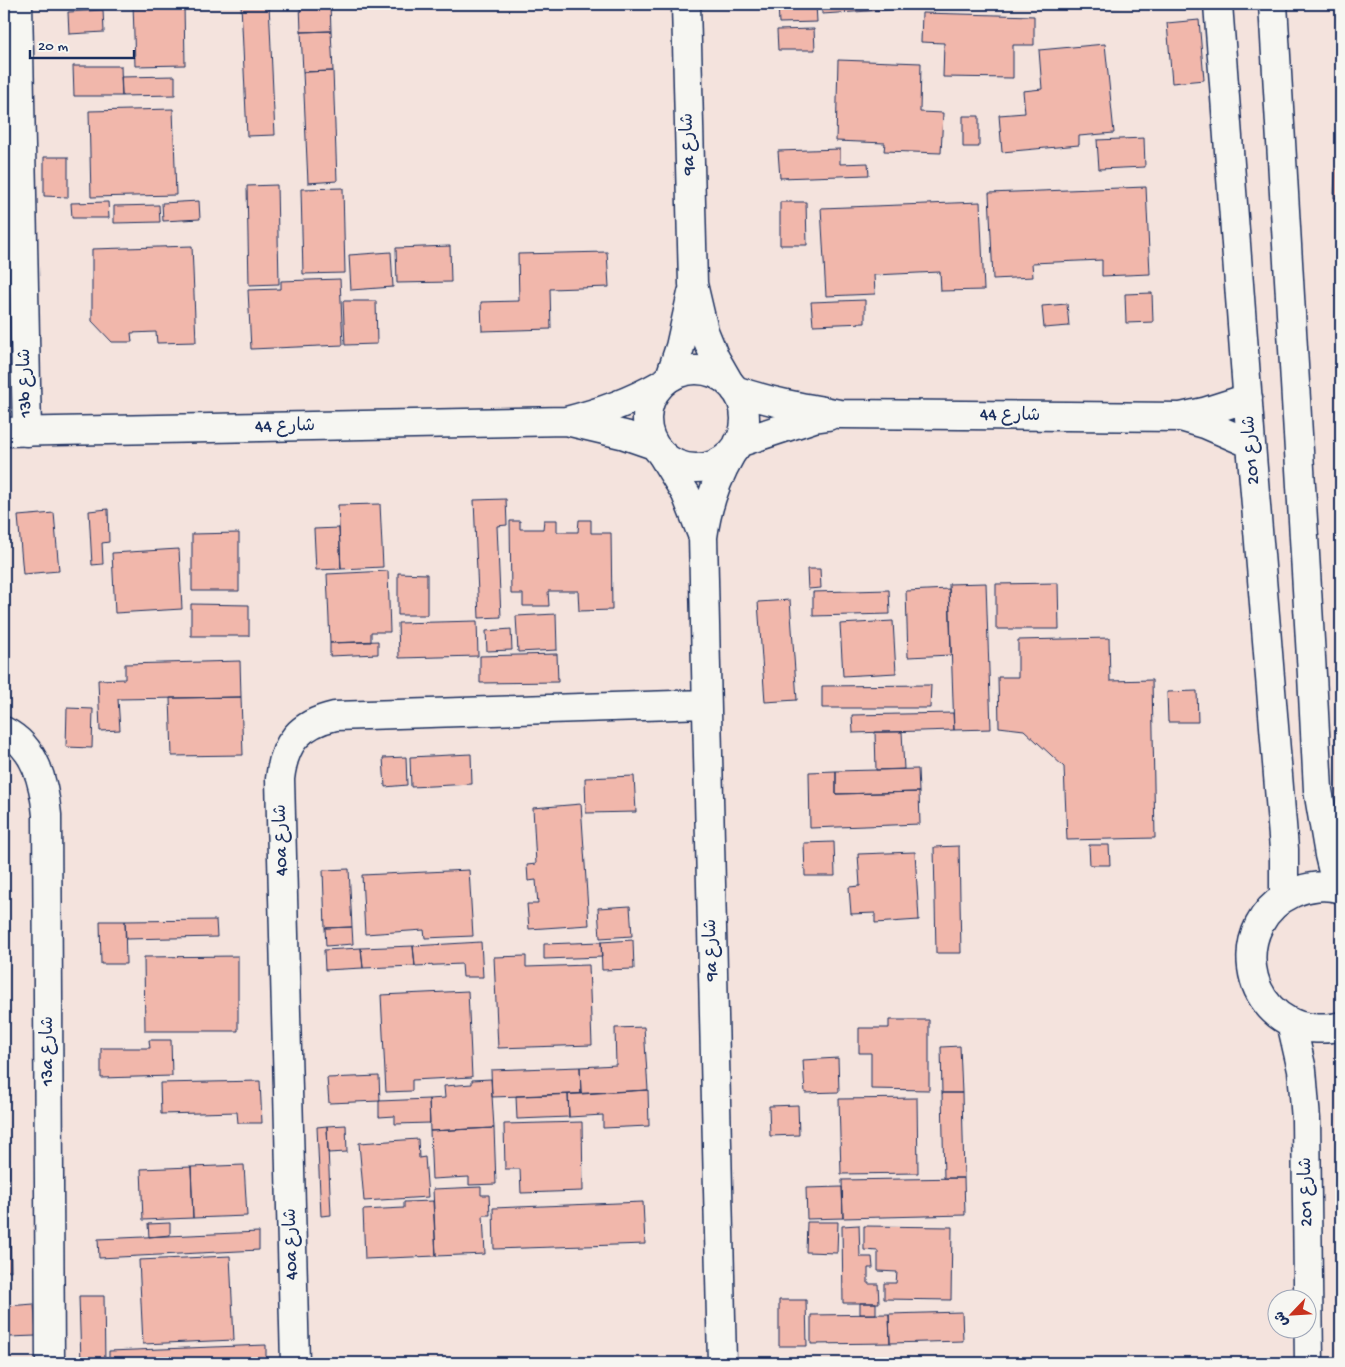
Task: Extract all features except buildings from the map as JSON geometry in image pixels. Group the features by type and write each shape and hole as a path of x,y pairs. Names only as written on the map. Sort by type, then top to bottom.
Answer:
{"street":[{"name":"13b شارع","path":"15,432 11,65 18,4"},
{"name":"9a شارع","path":"686,4 693,284 704,331 715,358 732,387"},
{"name":"شارع 201","path":"1218,4 1284,849 1284,897"},
{"path":"1273,4 1316,758 1323,823 1339,888 1319,886 1300,889 1284,897 1271,908 1260,921 1254,936 1251,953 1252,970 1257,986 1265,1000 1291,1022 1321,1029 1341,1026"},
{"name":"9a شارع","path":"665,381 684,331 693,284"},
{"path":"694,370 719,376 732,387 744,410 745,422 743,433 735,448 721,462 710,467 696,469 684,467 672,462 658,450 648,433 646,420 652,396 665,381 682,372 694,370"},
{"name":"شارع 44","path":"566,421 614,407 638,397 665,381"},
{"name":"شارع 44","path":"732,387 778,403 840,414"},
{"name":"شارع 44","path":"735,448 814,418 840,414 1181,417 1248,398"},
{"name":"شارع 44","path":"1181,417 1205,424 1251,444"},
{"name":"شارع 44","path":"15,432 566,421 596,427 658,450"},
{"name":"9a شارع","path":"722,1363 703,537 706,515 712,494 720,473 735,448"},
{"name":"9a شارع","path":"658,450 686,494 703,537"},
{"name":"40a شارع","path":"295,1363 280,779 282,763 288,748 297,734 308,726 321,719 335,716 706,704"},
{"name":"13a شارع","path":"13,738 36,766 45,790 47,815 50,1363"},
{"name":"شارع 201","path":"1291,1022 1302,1070 1306,1120 1309,1363"}]}
